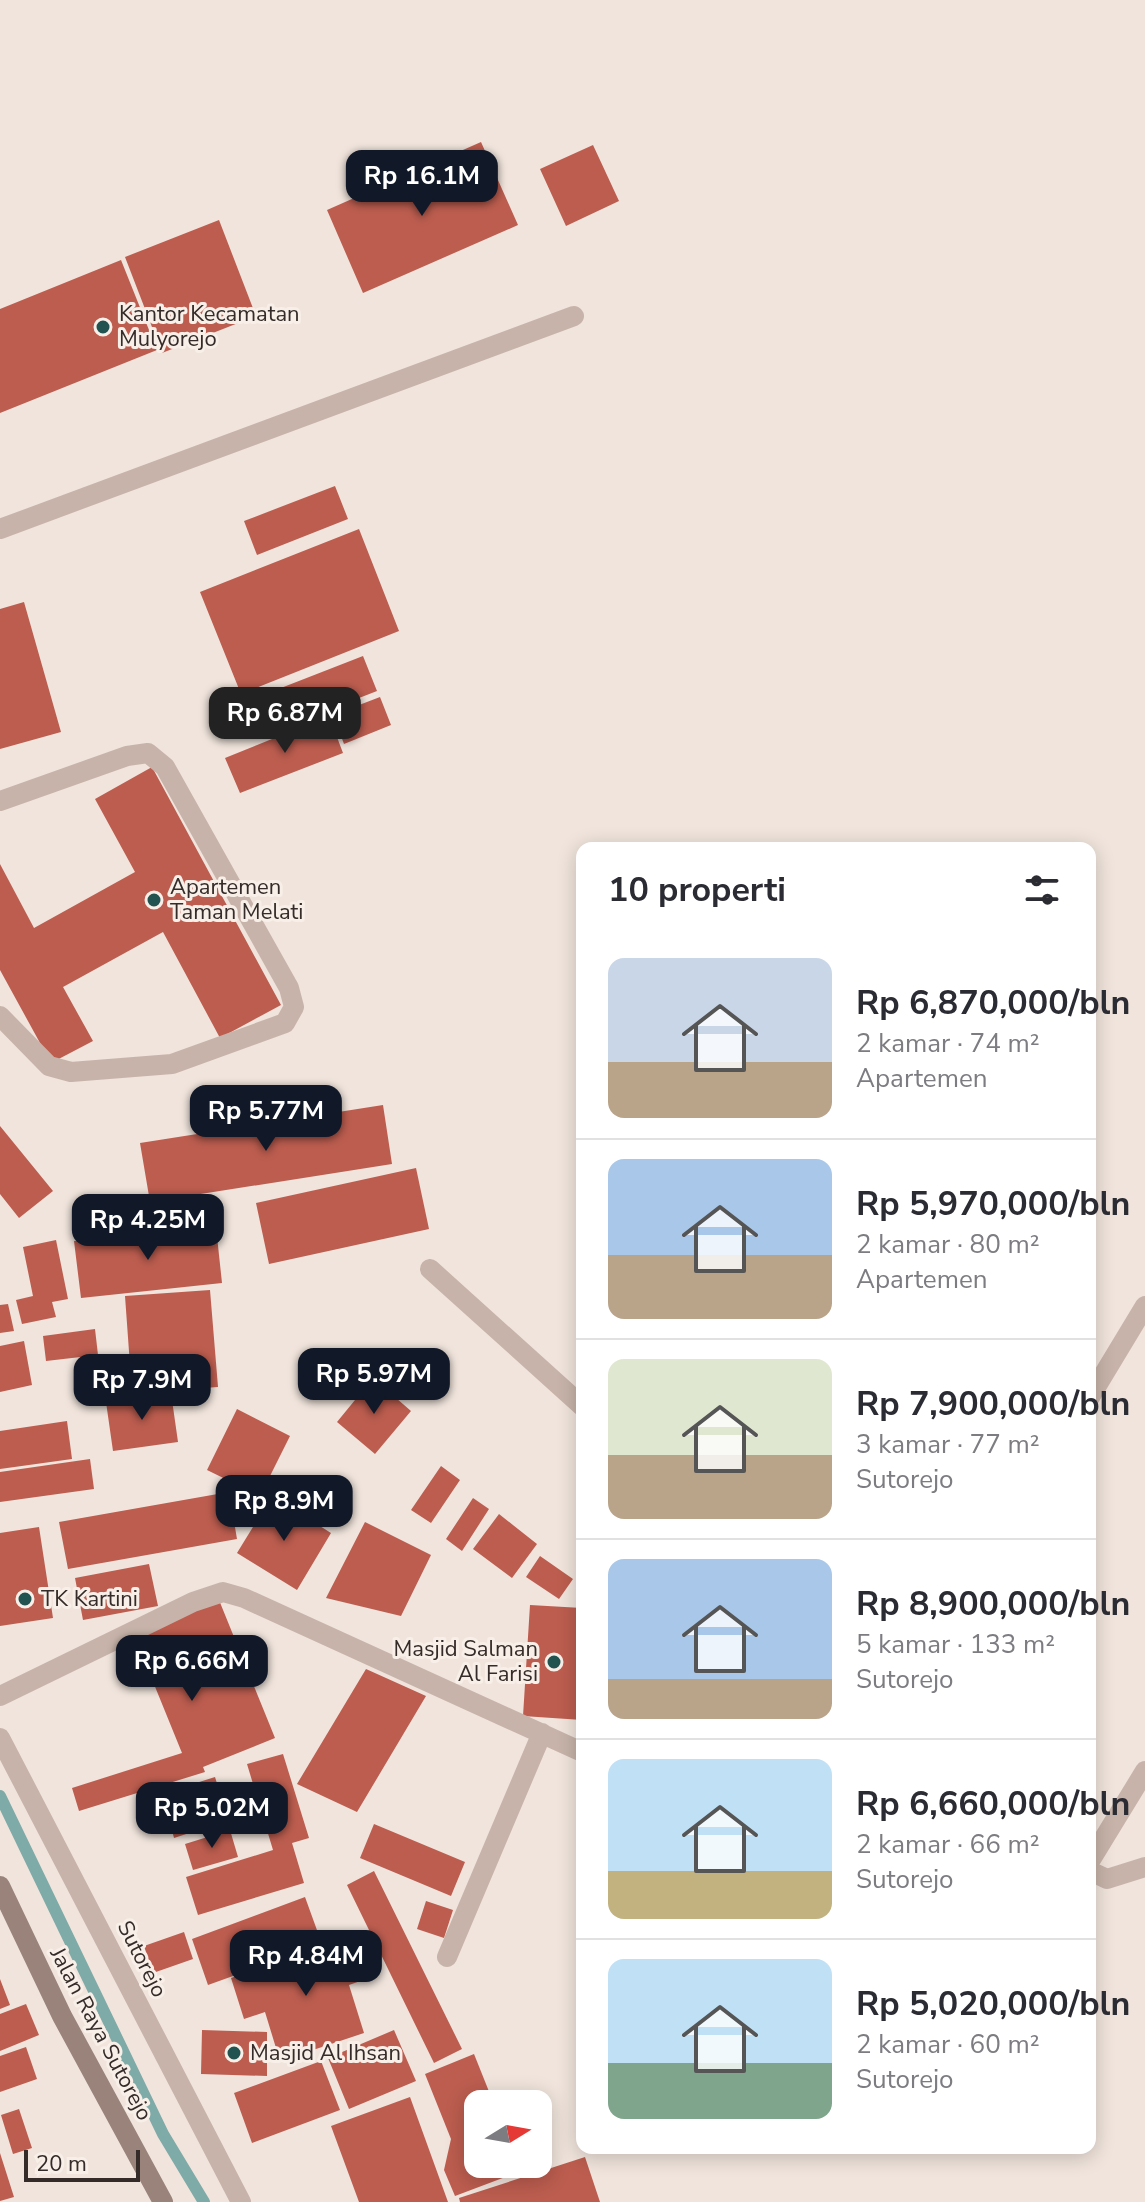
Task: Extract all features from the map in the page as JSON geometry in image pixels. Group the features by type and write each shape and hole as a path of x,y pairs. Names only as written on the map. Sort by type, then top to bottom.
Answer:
{"main road":[{"name":"Jalan Raya Sutorejo","path":"0,1886 62,2016 163,2202"}],"street":[{"path":"0,529 574,316"},
{"path":"0,801 127,756 148,753 165,767 289,988 294,1007 285,1023 172,1064 71,1072 49,1066 0,1016"},
{"path":"430,1269 576,1401"},
{"path":"1096,1387 1145,1306"},
{"path":"0,1696 200,1599 223,1592 244,1598 576,1749"},
{"path":"447,1957 542,1733"},
{"name":"Sutorejo","path":"0,1738 241,2202"},
{"path":"1096,1851 1145,1771"},
{"path":"1096,1874 1107,1879 1145,1867"}],"building":[{"path":"481,142 518,225 363,293 327,210"},
{"path":"593,145 619,201 566,226 540,169"},
{"path":"219,220 256,316 162,353 125,257"},
{"path":"121,260 157,350 0,413 0,309"},
{"path":"335,486 348,519 257,555 244,521"},
{"path":"359,529 399,631 241,694 200,592"},
{"path":"24,602 61,732 0,749 0,609"},
{"path":"363,656 377,691 259,737 245,702"},
{"path":"380,697 391,725 344,744 333,715"},
{"path":"329,716 343,753 240,793 225,758"},
{"name":"Apartemen Taman Melati","path":"152,767 281,1005 220,1038 163,932 63,987 93,1041 51,1063 0,970 0,864 34,928 135,872 95,799"},
{"path":"383,1105 392,1164 150,1202 140,1143"},
{"path":"0,1126 53,1191 19,1218 0,1194"},
{"path":"416,1168 429,1229 269,1264 256,1203"},
{"path":"216,1227 222,1283 81,1298 74,1241"},
{"path":"56,1240 68,1299 52,1302 56,1317 22,1324 16,1300 33,1296 23,1247"},
{"path":"210,1290 218,1387 132,1393 125,1296"},
{"path":"8,1304 14,1331 0,1333 0,1305"},
{"path":"95,1329 98,1355 46,1361 43,1336"},
{"path":"24,1341 32,1385 0,1392 0,1346"},
{"path":"373,1378 411,1411 375,1454 337,1422"},
{"path":"171,1393 178,1442 113,1451 106,1402"},
{"path":"237,1409 290,1436 260,1496 207,1470"},
{"path":"67,1421 72,1459 0,1469 0,1431"},
{"path":"90,1459 94,1489 0,1502 0,1472"},
{"path":"441,1466 460,1480 431,1523 411,1510"},
{"path":"229,1492 237,1539 68,1569 59,1522"},
{"path":"272,1496 331,1533 297,1590 237,1553"},
{"path":"473,1498 489,1509 462,1551 446,1539"},
{"path":"499,1514 537,1544 512,1578 473,1549"},
{"path":"365,1522 431,1555 401,1616 326,1598"},
{"path":"39,1527 53,1618 0,1626 0,1533"},
{"path":"540,1556 573,1579 559,1599 526,1577"},
{"path":"149,1564 158,1606 83,1620 75,1578"},
{"path":"219,1600 275,1738 203,1767 205,1772 79,1811 72,1788 182,1753 134,1635"},
{"name":"Masjid Salman Al Farisi","path":"530,1605 576,1608 576,1720 523,1716"},
{"path":"366,1669 426,1696 357,1812 297,1784"},
{"path":"283,1754 309,1838 292,1843 304,1883 198,1915 186,1877 273,1850 247,1764"},
{"path":"215,1777 221,1796 161,1814 155,1796"},
{"path":"218,1804 223,1822 174,1838 169,1819"},
{"path":"374,1824 465,1862 451,1896 360,1858"},
{"path":"230,1830 238,1857 193,1870 185,1844"},
{"path":"374,1871 462,2049 434,2063 347,1885"},
{"path":"305,1897 322,1944 208,1985 192,1939"},
{"path":"426,1901 453,1910 444,1938 417,1929"},
{"path":"184,1932 193,1959 153,1973 144,1946"},
{"path":"353,1938 366,1979 349,1985 364,2033 280,2061 265,2012 244,2019 231,1978"},
{"path":"0,1979 10,2005 0,2009"},
{"path":"26,2004 39,2035 0,2051 0,2014"},
{"name":"Masjid Al Ihsan","path":"202,2030 267,2032 267,2076 201,2074"},
{"path":"394,2030 416,2081 349,2109 328,2058"},
{"path":"26,2047 37,2079 0,2092 0,2056"},
{"path":"474,2054 488,2090 464,2090 464,2178 503,2178 455,2196 444,2170 451,2139 425,2074"},
{"path":"321,2061 340,2110 252,2143 234,2093"},
{"path":"410,2097 448,2202 359,2202 331,2126"},
{"path":"19,2109 32,2148 13,2154 1,2115"},
{"path":"0,2153 14,2197 0,2201"},
{"path":"585,2157 600,2202 460,2202 459,2198 520,2178 552,2178 552,2168"}],"waterway":[{"path":"0,1796 163,2134 204,2202"}],"place":[{"name":"Kantor Kecamatan Mulyorejo","path":"103,327"},
{"name":"Apartemen Taman Melati","path":"154,900"},
{"name":"TK Kartini","path":"25,1599"},
{"name":"Masjid Salman Al Farisi","path":"554,1662"},
{"name":"Masjid Al Ihsan","path":"234,2053"}]}
